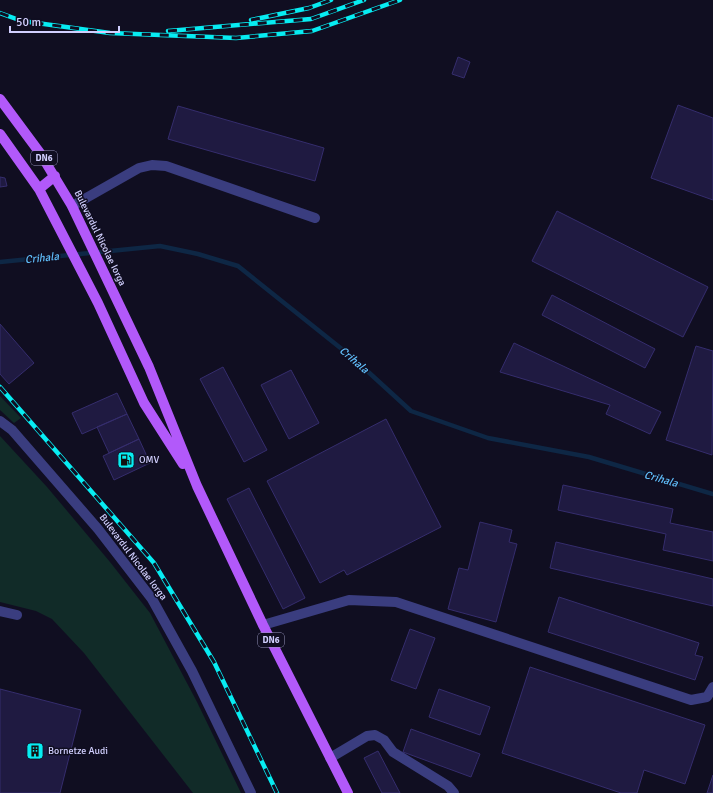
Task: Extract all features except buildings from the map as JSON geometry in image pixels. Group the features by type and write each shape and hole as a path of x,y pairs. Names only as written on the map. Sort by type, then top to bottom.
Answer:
{"main road":[{"name":"Bulevardul Nicolae Iorga","path":"0,99 55,176 72,206 149,367 196,486 263,625 348,793"},
{"name":"Bulevardul Nicolae Iorga","path":"0,134 39,189 59,226 144,402 196,486"},
{"path":"39,189 55,176"}],"street":[{"path":"72,206 139,168 152,165 166,166 315,218"},
{"name":"Bulevardul Nicolae Iorga","path":"0,421 12,430 98,529 152,599 192,671 251,793"},
{"path":"263,625 349,600 396,602 691,700 707,697 713,687"},
{"path":"0,611 17,615"},
{"path":"330,758 367,736 375,735 384,740 393,752 448,786 454,793"}],"green space":[{"path":"0,396 21,418 14,423 0,410"},
{"path":"0,436 47,487 110,562 150,613 197,702 241,793 193,793 84,653 52,619 36,611 0,602"}],"waterway":[{"name":"Crihala","path":"0,262 160,246 198,254 238,266 353,358 411,411 488,438 589,457 713,494"}],"railway":[{"path":"251,20 309,8 331,0"},
{"path":"168,31 311,19 364,0"},
{"path":"0,13 22,21 110,33 236,38 312,31 400,0"},
{"path":"0,387 154,563 214,662 277,793"}],"place":[{"name":"OMV","path":"126,460"},
{"name":"Bornetze Audi","path":"35,751"}]}
